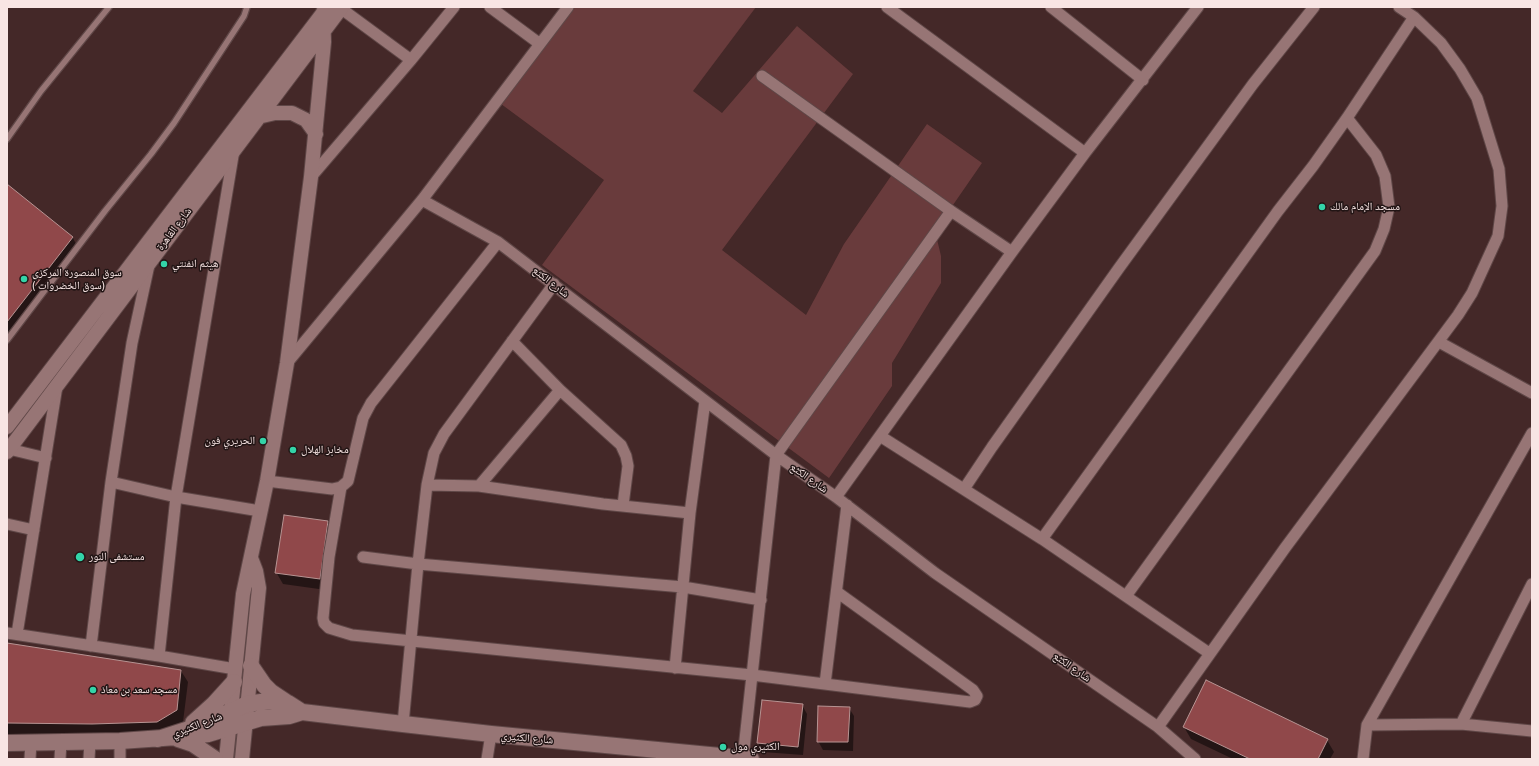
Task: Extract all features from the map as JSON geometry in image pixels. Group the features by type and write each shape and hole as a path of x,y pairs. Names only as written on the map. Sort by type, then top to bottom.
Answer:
{"main road":[{"path":"251,666 264,685 271,692 288,703"},
{"path":"215,759 180,734 214,704 235,675"},
{"name":"شارع الكثيري","path":"7,743 158,739 180,734 247,704 259,701 288,703 302,712"},
{"name":"شارع الكثيري","path":"180,734 208,734 261,718 289,716 302,712 491,734 723,758 747,759"}],"street":[{"path":"311,177 411,60 454,7"},
{"path":"490,7 540,44"},
{"path":"287,364 422,200 568,7"},
{"path":"887,7 1085,153"},
{"path":"1051,7 1143,80"},
{"path":"836,497 1085,153 1198,7"},
{"path":"964,489 992,446 1127,258 1254,84 1314,7"},
{"path":"1158,727 1209,653 1408,380 1439,342 1472,293 1498,236 1502,206 1499,168 1477,98 1460,69 1441,43 1414,17 1400,7"},
{"path":"226,759 243,594 267,481 287,364 316,134 324,30 334,8 411,60"},
{"name":"شارع القاهرة","path":"7,427 334,8"},
{"path":"1042,539 1278,211 1347,118 1414,17"},
{"name":"شارع القاهرة","path":"8,450 324,30"},
{"path":"762,76 951,211 1012,252"},
{"path":"258,117 276,113 292,113 306,120 316,134"},
{"path":"1126,596 1375,251 1384,229 1389,207 1385,176 1376,155 1347,118"},
{"path":"159,656 176,497 234,148"},
{"name":"شارع الكثع","path":"422,200 498,242 776,455 847,505 936,573 1158,727 1195,759"},
{"path":"747,759 752,675 776,455 951,211"},
{"path":"267,481 332,489 341,487 348,482 363,418 371,403 498,242"},
{"path":"91,646 111,482 132,343 149,263"},
{"path":"403,724 410,641 427,485 434,453 444,434 554,284"},
{"path":"512,341 560,390 621,445 626,456 628,466 623,505"},
{"path":"1439,342 1532,393"},
{"path":"57,385 34,530 12,634 159,656 235,675"},
{"path":"479,486 560,390"},
{"path":"676,668 690,513 705,402"},
{"path":"1363,759 1367,725 1532,432"},
{"path":"880,436 1042,539 1209,653"},
{"path":"8,450 46,458"},
{"path":"111,482 176,497 260,511"},
{"path":"427,485 479,486 603,504 690,513"},
{"path":"341,487 329,557 324,618 324,623 329,628 352,635 752,675 970,702 975,700 977,696 973,690 837,592"},
{"path":"825,684 847,505"},
{"path":"7,524 34,530"},
{"path":"364,557 418,564 683,587 761,600"},
{"path":"242,759 259,588 256,571 251,558"},
{"path":"1461,724 1532,584"},
{"path":"1367,725 1461,724 1532,732"},
{"path":"487,759 491,734"},
{"path":"120,741 120,759"},
{"path":"30,759 31,742"},
{"path":"60,759 61,742"},
{"path":"90,742 90,759"}],"lane":[{"path":"7,139 41,91 109,7"},
{"path":"7,340 174,123 244,16 247,7"}],"shaded area":[{"path":"567,7 756,7 693,91 722,113 797,26 853,74 722,250 806,315 844,244 927,124 982,163 935,231 941,256 941,283 892,363 892,386 829,478 542,265 604,180 497,101"}],"building":[{"name":"سوق المنصورة المركزي ( سوق الخضروات)","path":"7,184 73,237 7,322"},
{"path":"284,515 328,521 320,579 275,573"},
{"name":"مسجد سعد بن معاذ","path":"7,643 181,670 177,710 157,722 92,724 7,723"},
{"path":"1206,680 1328,739 1318,759 1250,759 1183,727"},
{"path":"762,700 803,704 798,747 757,743"},
{"path":"818,706 850,707 848,742 817,742"}],"place":[{"name":"مسجد الإمام مالك","path":"1322,207"},
{"name":"هيثم انفنتي","path":"164,264"},
{"name":"سوق المنصورة المركزي ( سوق الخضروات)","path":"24,279"},
{"name":"الحريري فون","path":"263,441"},
{"name":"مخابز الهلال","path":"293,450"},
{"name":"مستشفى النور","path":"80,557"},
{"name":"مسجد سعد بن معاذ","path":"93,690"},
{"name":"الكثيري مول","path":"723,747"}]}
